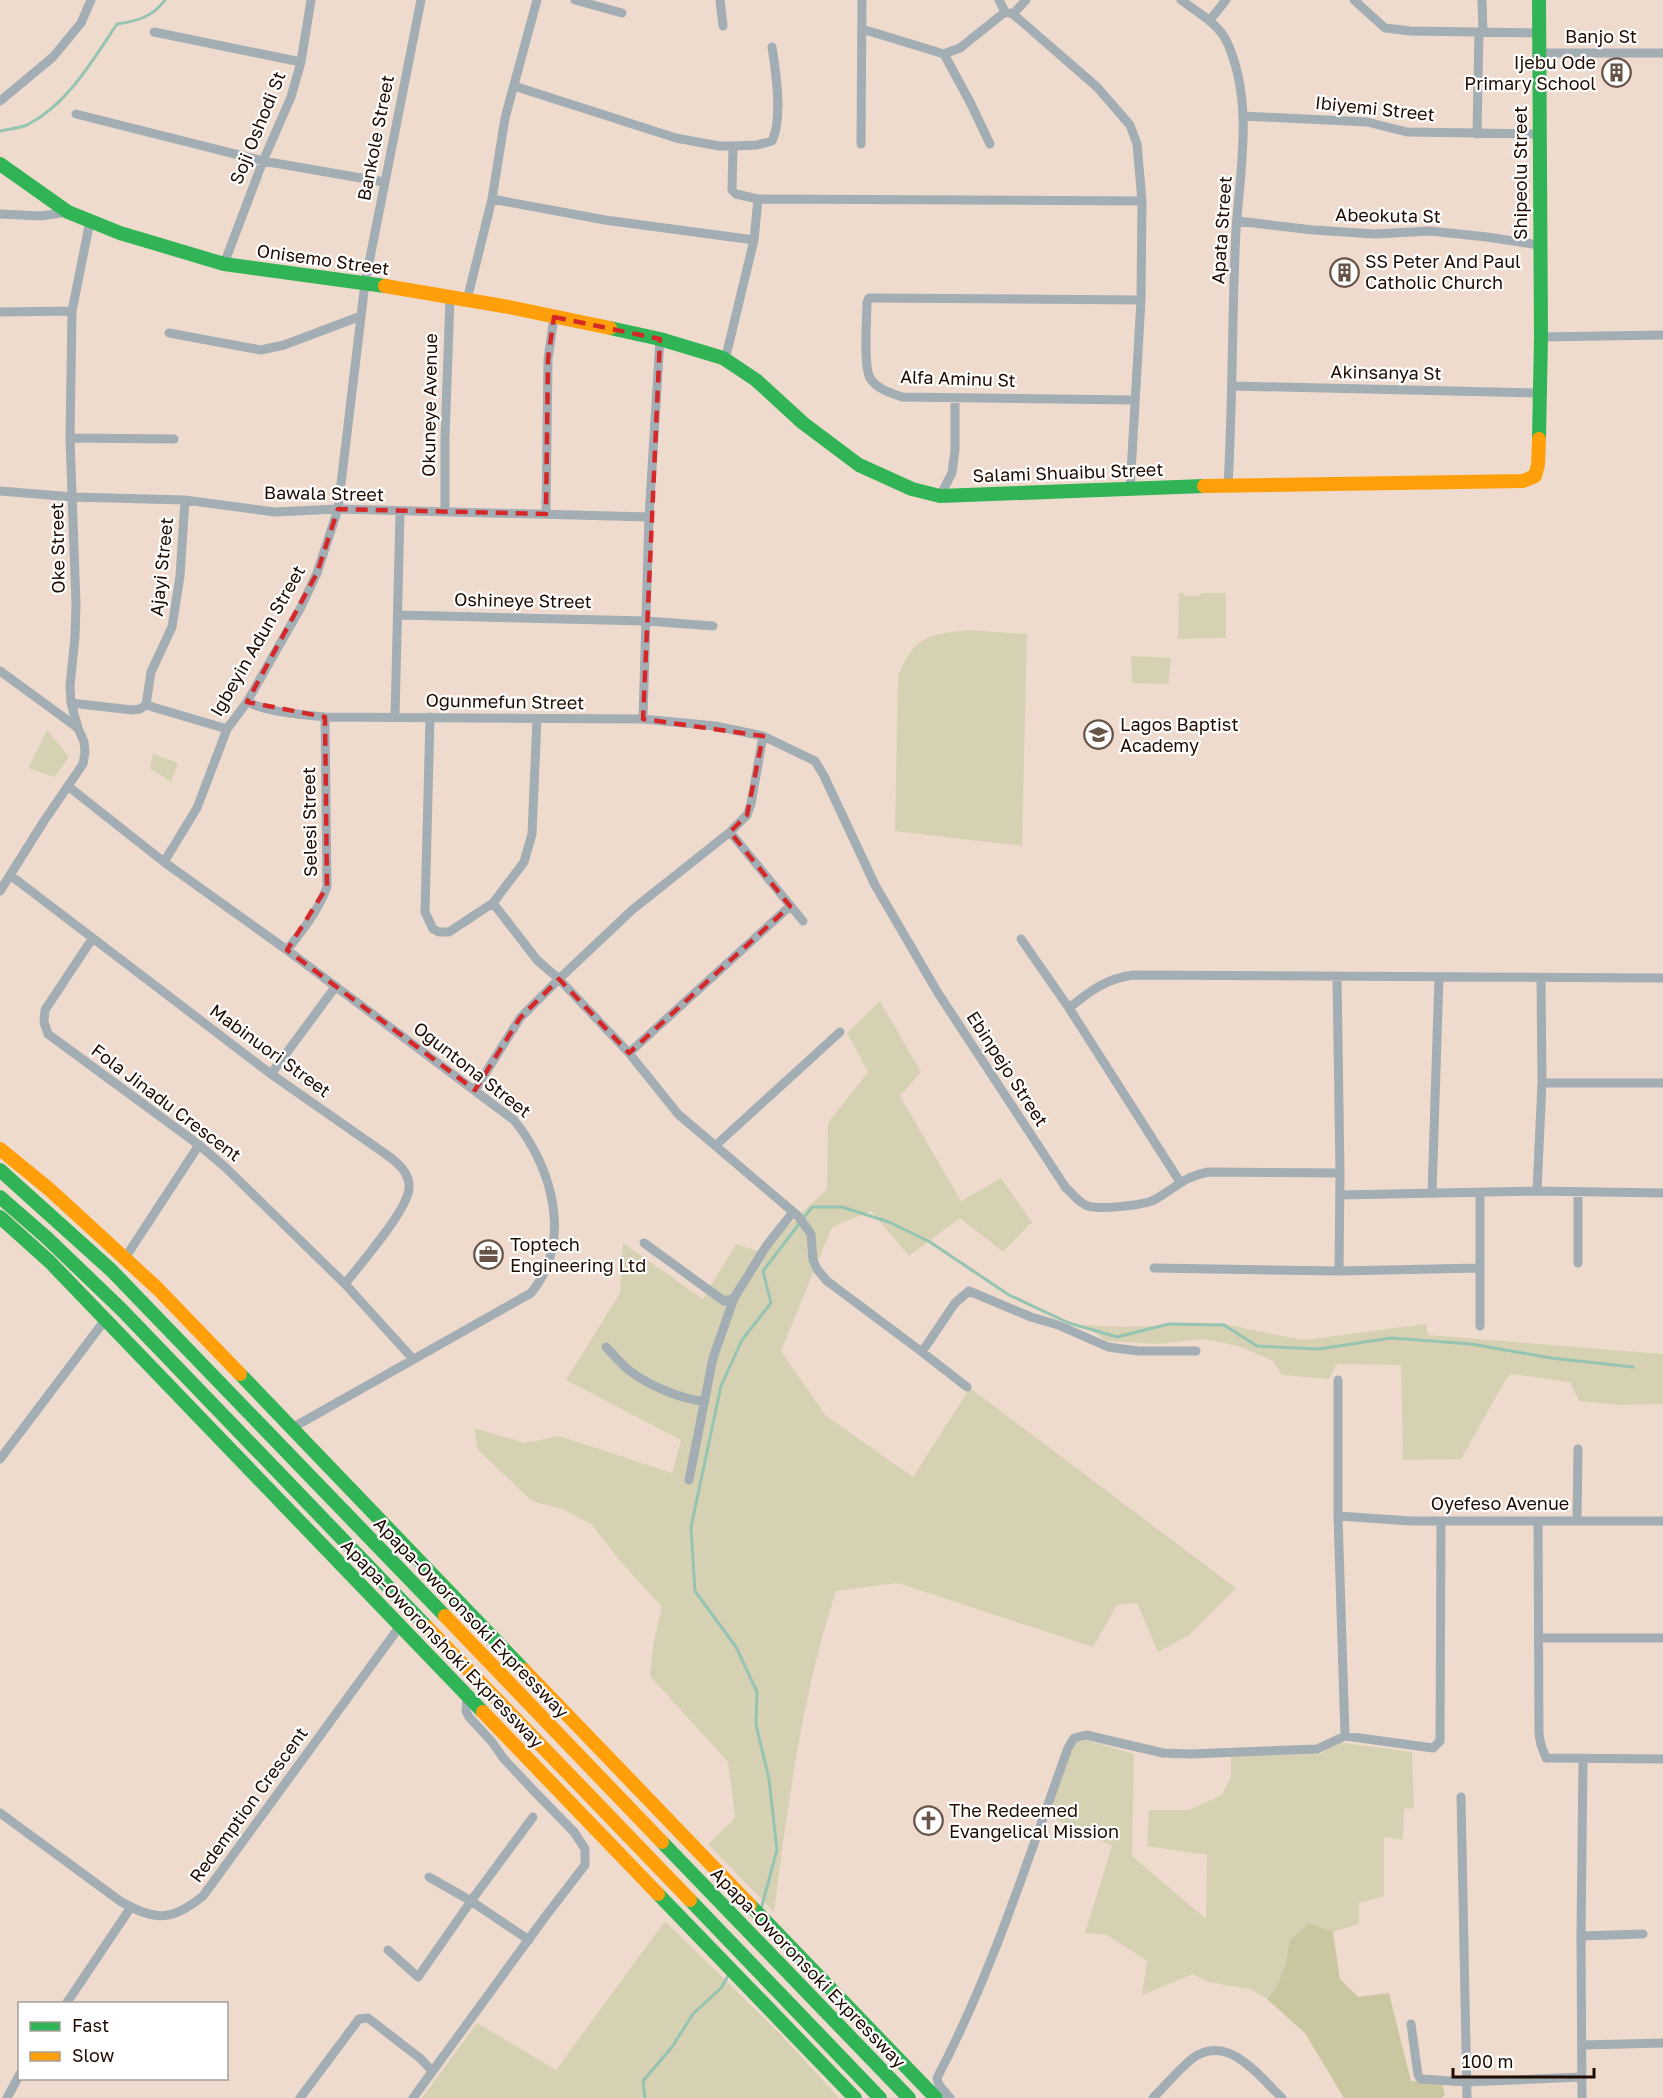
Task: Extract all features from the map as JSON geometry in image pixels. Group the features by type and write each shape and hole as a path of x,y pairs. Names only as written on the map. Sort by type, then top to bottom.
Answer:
{"main road":[{"name":"Shipeolu Street","path":"1523,481 1535,476 1538,465 1541,337 1539,0"},
{"name":"Onisemo Street","path":"0,164 68,212 120,233 224,264 365,283 467,300 660,339"},
{"name":"Salami Shuaibu Street","path":"660,339 723,358 756,380 817,435 859,465 912,489 940,496 1228,485 1523,481"},
{"name":"Apapa-Oworonsoki Expressway","path":"0,1149 50,1189 157,1288 936,2098"},
{"name":"Apapa-Oworonsoki Expressway","path":"0,1170 111,1270 909,2098"},
{"path":"0,1197 47,1238 121,1309 880,2098"},
{"name":"Apapa-Oworonshoki Expressway","path":"0,1217 50,1262 855,2098"}],"street":[{"path":"0,101 52,57 81,23 91,0"},
{"name":"Soji Oshodi St","path":"224,264 262,161 291,97 302,62 311,0"},
{"name":"Bankole Street","path":"365,283 421,0"},
{"path":"467,300 492,199 505,118 537,0"},
{"path":"575,0 621,14"},
{"path":"720,0 723,26"},
{"path":"861,144 862,0"},
{"path":"999,0 1009,13 1097,87 1130,125 1137,144 1142,201 1141,300 1130,490"},
{"path":"862,29 944,54 960,48 1026,0"},
{"name":"Apata Street","path":"1181,0 1210,20 1227,41 1238,74 1243,116 1244,146 1237,220 1228,485"},
{"path":"1210,20 1226,0"},
{"path":"1354,0 1385,28 1410,31 1539,33"},
{"path":"1477,134 1482,0"},
{"path":"154,32 302,62"},
{"path":"514,86 676,138 719,146 764,144 772,141 776,133 778,111 772,47"},
{"name":"Banjo St","path":"1539,53 1663,53"},
{"path":"944,54 972,104 990,144"},
{"path":"76,114 262,161 384,182"},
{"name":"Ibiyemi Street","path":"1243,116 1367,122 1407,132 1539,134"},
{"path":"733,146 732,190 736,194 758,199 1142,201"},
{"path":"492,199 605,220 754,240"},
{"path":"723,358 727,352 754,240 758,199"},
{"path":"0,214 41,216 68,212"},
{"name":"Abeokuta St","path":"1237,220 1313,230 1375,234 1430,231 1539,245"},
{"name":"Oke Street","path":"0,891 56,803 69,787 83,764 85,752 71,703 70,686 75,637 70,438 72,311 90,221"},
{"name":"Igbeyin Adun Street","path":"164,862 197,808 227,729 247,702 301,607 317,573 338,509 365,283"},
{"name":"Okuneye Avenue","path":"445,512 450,298"},
{"name":"Alfa Aminu St","path":"1134,400 902,397 883,390 870,377 866,350 867,302 869,298 1141,300"},
{"path":"0,312 72,311"},
{"path":"169,333 261,350 284,345 361,316"},
{"path":"546,514 548,359 554,317"},
{"path":"1541,337 1663,335"},
{"path":"643,719 649,518 660,339"},
{"name":"Akinsanya St","path":"1233,386 1539,393"},
{"path":"940,496 951,473 953,462 955,398"},
{"path":"70,438 174,439"},
{"name":"Bawala Street","path":"0,491 73,497 185,500 275,512 338,509 649,518"},
{"name":"Ajayi Street","path":"146,705 151,672 172,627 180,576 185,500"},
{"path":"395,717 400,512"},
{"name":"Oshineye Street","path":"399,615 646,621 713,626"},
{"path":"0,671 78,729"},
{"name":"Ogunmefun Street","path":"247,702 258,708 325,717 643,719 715,726 763,736"},
{"path":"71,703 132,710 146,705 227,729"},
{"name":"Selesi Street","path":"287,950 316,910 327,887 325,717"},
{"path":"430,717 425,912 433,929 439,932 449,932 493,903 524,862 530,848 532,834 537,719"},
{"path":"475,1090 520,1018 633,909 730,832 747,815 763,736"},
{"name":"Ebinpejo Street","path":"763,736 814,761 824,776 875,885 938,993 1066,1188 1088,1206 1121,1207 1152,1201 1180,1182 1208,1172 1340,1173"},
{"name":"Oguntona Street","path":"69,787 164,862 336,986 514,1120 528,1138 547,1177 555,1227 552,1252 547,1269 531,1293 292,1428"},
{"path":"730,832 803,921"},
{"name":"Mabinuori Street","path":"10,875 271,1074 387,1155 404,1170 410,1187 404,1206 345,1284"},
{"path":"493,903 537,960 559,979 628,1053 678,1114 796,1214 811,1234 813,1260 827,1281 967,1387"},
{"path":"628,1053 790,906"},
{"name":"Fola Jinadu Crescent","path":"92,939 45,1010 43,1015 45,1028 55,1040 200,1145 345,1284 413,1359"},
{"path":"1021,939 1069,1008 1180,1182"},
{"path":"1069,1008 1104,982 1134,975 1663,978"},
{"path":"1337,977 1339,1271"},
{"path":"1432,1193 1439,977"},
{"path":"1537,1191 1542,1083 1541,978"},
{"path":"271,1074 336,986"},
{"path":"716,1145 840,1032"},
{"path":"1542,1083 1663,1083"},
{"path":"125,1258 200,1145"},
{"path":"1340,1195 1537,1191 1663,1193"},
{"path":"1480,1192 1480,1326"},
{"path":"1578,1192 1578,1263"},
{"path":"689,1480 713,1358 734,1298 767,1245 796,1214"},
{"path":"644,1243 724,1301 734,1298"},
{"path":"1154,1268 1339,1271 1480,1268"},
{"path":"922,1352 955,1303 969,1291 1108,1347 1138,1351 1196,1351"},
{"path":"0,1459 105,1320"},
{"path":"606,1347 631,1371 664,1390 694,1400 705,1401"},
{"path":"1338,1380 1338,1516 1345,1736"},
{"path":"1577,1521 1578,1449"},
{"name":"Oyefeso Avenue","path":"1338,1516 1441,1521 1663,1521"},
{"path":"950,2098 939,2085 937,2078 985,1978 1074,1738 1086,1735 1163,1753 1199,1754 1317,1749 1345,1736 1432,1748 1440,1741 1441,1521"},
{"path":"1538,1521 1541,1745 1546,1758 1663,1759"},
{"name":"Redemption Crescent","path":"0,1812 120,1902 159,1917 174,1914 203,1896 400,1626"},
{"path":"1539,1638 1663,1638"},
{"path":"413,2098 585,1865 585,1849 574,1832 504,1759 469,1717 466,1711 466,1695"},
{"path":"1581,2098 1583,1760"},
{"path":"1461,1797 1467,2098"},
{"path":"388,1950 418,1977 533,1817"},
{"path":"429,1876 529,1940"},
{"path":"67,2002 131,1907"},
{"path":"1581,1936 1642,1934"},
{"path":"300,2098 362,2018 368,2018 421,2059 432,2071"},
{"path":"1411,2024 1420,2079 1467,2082 1581,2077"},
{"path":"1582,2045 1663,2043"},
{"path":"1153,2098 1193,2058 1214,2050 1227,2051 1242,2060 1282,2098"},
{"path":"7,2098 18,2078"}],"highlighted area":[{"path":"554,317 660,339 643,719 763,736 747,815 730,832 790,906 629,1053 559,979 520,1018 475,1090 287,950 327,887 325,717 247,702 317,573 338,509 546,514 548,359"}],"shaded area":[{"path":"1179,593 1183,593 1184,596 1200,596 1201,593 1226,593 1226,638 1178,639"},
{"path":"968,630 1027,634 1022,846 895,831 898,676 910,653 924,640 932,636"},
{"path":"1131,656 1171,658 1168,684 1132,683"},
{"path":"47,730 69,757 54,777 28,768"},
{"path":"153,754 178,763 171,782 150,768"},
{"path":"880,1001 921,1072 900,1096 961,1201 1001,1178 1032,1222 1003,1252 960,1218 909,1256 871,1211 832,1227 781,1351 826,1416 913,1477 970,1388 1236,1588 1189,1635 1158,1652 1137,1603 1117,1605 1093,1647 898,1583 836,1591 805,1710 774,1912 708,1844 735,1818 728,1762 650,1676 653,1645 662,1607 621,1562 591,1524 562,1509 532,1501 478,1450 474,1428 525,1443 559,1436 672,1473 681,1440 566,1380 620,1293 623,1243 703,1299 736,1244 761,1252 827,1189 828,1123 868,1072 847,1033"},
{"path":"1223,1324 1303,1340 1426,1324 1428,1335 1663,1354 1663,1404 1620,1405 1579,1401 1570,1382 1511,1374 1461,1459 1403,1460 1401,1365 1337,1364 1329,1379 1282,1375 1273,1361 1238,1346 1203,1339 1157,1344 1106,1341 1085,1325 1122,1327"},
{"path":"1075,1737 1134,1754 1132,1856 1206,1919 1207,1855 1147,1846 1149,1810 1189,1810 1222,1795 1231,1776 1231,1756 1322,1753 1337,1742 1412,1752 1414,1808 1404,1809 1403,1840 1384,1837 1384,1896 1359,1903 1359,1924 1333,1932 1307,1924 1289,1941 1286,1963 1278,1984 1267,1999 1249,1989 1208,1982 1193,1974 1142,1995 1147,1961 1107,1935 1085,1933 1112,1846 1045,1814"},
{"path":"665,1921 781,2035 839,2098 422,2098 477,2023 556,2070"},
{"path":"1308,1923 1333,1932 1340,1979 1358,1997 1389,1993 1411,2081 1441,2080 1445,2095 1441,2098 1344,2098 1305,2033 1267,1999 1278,1984 1286,1963 1289,1941"}],"waterway":[{"path":"0,131 27,125 55,106 88,67 117,24 144,17 165,0"},
{"path":"761,1909 777,1850 769,1779 756,1725 757,1692 736,1647 695,1591 691,1527 721,1386 742,1340 771,1303 763,1271 812,1207 842,1207 889,1222 930,1242 1009,1295 1069,1323 1117,1337 1169,1324 1224,1325 1257,1346 1319,1349 1391,1338 1471,1344 1551,1358 1633,1367"},
{"path":"645,2098 643,2081 672,2047 693,2014 721,1988 729,1974"}],"traffic: fast":[{"path":"1539,0 1541,337 1539,439"},
{"path":"0,164 68,212 120,233 224,264 385,286"},
{"path":"610,328 660,339 723,358 756,380 803,423 859,465 912,489 940,496 1204,486"},
{"path":"0,1170 111,1270 445,1616"},
{"path":"0,1197 47,1238 121,1309 427,1627"},
{"path":"0,1217 50,1262 483,1712"},
{"path":"240,1374 524,1670"},
{"path":"662,1842 909,2098"},
{"path":"658,1894 855,2098"},
{"path":"690,1900 880,2098"},
{"path":"750,1905 936,2098"}],"traffic: slow":[{"path":"385,286 509,307 610,328"},
{"path":"1204,486 1523,481 1535,476 1538,465 1539,439"},
{"path":"0,1149 49,1189 157,1288 240,1374"},
{"path":"445,1616 662,1842"},
{"path":"427,1627 690,1900"},
{"path":"524,1670 750,1905"},
{"path":"483,1712 658,1894"}],"place":[{"name":"Ijebu Ode Primary School","path":"1617,73"},
{"name":"SS Peter And Paul Catholic Church","path":"1344,272"},
{"name":"Lagos Baptist Academy","path":"1099,735"},
{"name":"Toptech Engineering Ltd","path":"489,1255"},
{"name":"The Redeemed Evangelical Mission","path":"928,1821"}]}
